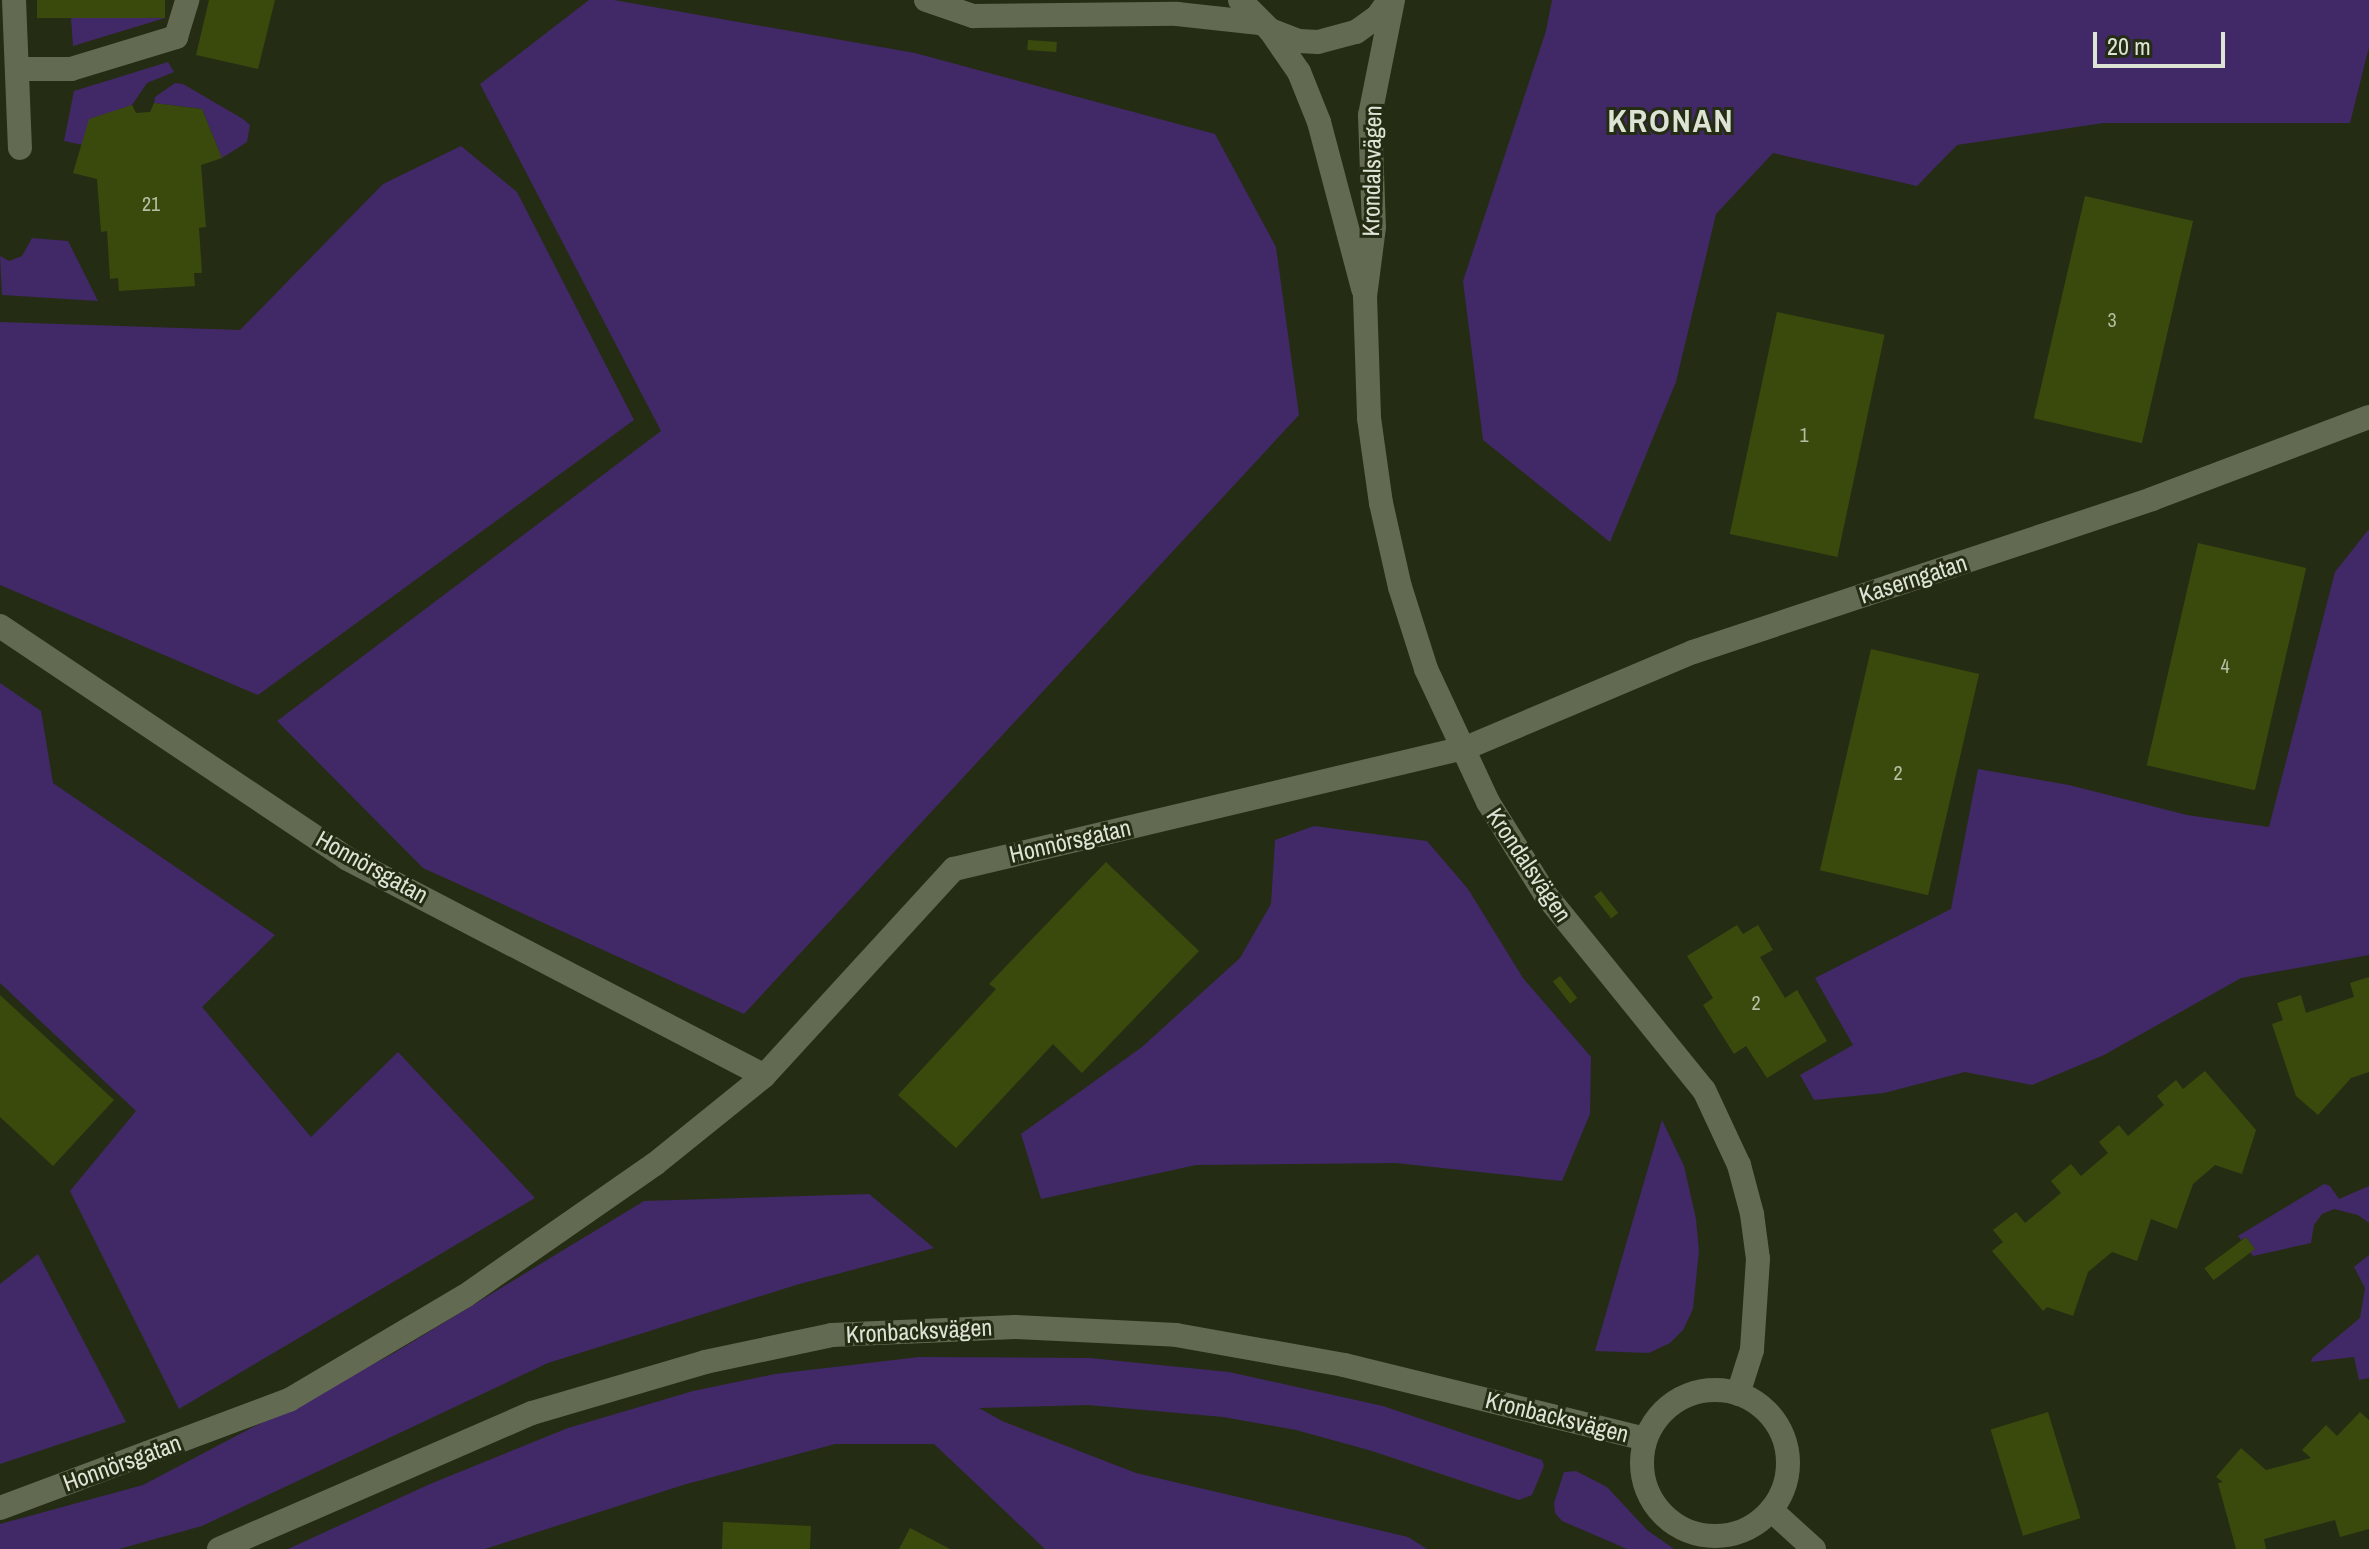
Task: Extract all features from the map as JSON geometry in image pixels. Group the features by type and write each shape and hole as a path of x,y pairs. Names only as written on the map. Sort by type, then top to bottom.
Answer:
{"street":[{"path":"14,0 20,148"},
{"path":"17,69 71,69 176,37 187,0"},
{"path":"929,0 973,16 1177,14 1265,27 1299,41 1335,40 1369,24 1391,0"},
{"name":"Krondalsvägen","path":"1240,0 1299,72 1336,176 1345,230 1365,296"},
{"name":"Krondalsvägen","path":"1391,0 1370,115 1374,227 1365,296 1369,418 1381,503 1400,587 1426,669 1460,749 1488,802 1545,894 1704,1090 1739,1165 1752,1214 1758,1259 1757,1313 1752,1350 1738,1394"},
{"name":"Kaserngatan","path":"1460,749 1693,652 2152,499 2369,417"},
{"name":"Honnörsgatan","path":"0,626 346,858 764,1076"},
{"name":"Honnörsgatan","path":"0,1508 289,1400 465,1296 655,1164 764,1076 954,869 1460,749"},
{"name":"Kronbacksvägen","path":"219,1549 532,1413 705,1362 832,1335 1015,1327 1176,1335 1344,1365 1645,1439"},
{"path":"1700,1391 1738,1394 1760,1403 1774,1419 1784,1439 1787,1478 1771,1510 1750,1528 1724,1537 1685,1530 1656,1508 1646,1493 1641,1474 1645,1439 1661,1415 1682,1398 1700,1391"},
{"path":"1771,1510 1814,1549"}],"shaded area":[{"path":"589,0 614,0 915,53 1215,134 1276,247 1299,415 744,1014 423,868 277,721 661,431 480,84"},
{"path":"1552,0 2369,0 2369,47 2350,123 2103,123 1957,145 1917,186 1773,153 1716,214 1676,382 1610,542 1483,440 1463,281 1546,31"},
{"path":"71,18 165,18 73,46"},
{"path":"168,62 174,72 147,83 132,105 83,145 64,141 74,91"},
{"path":"175,83 183,84 243,119 250,125 247,142 222,158 202,109 154,103 155,97"},
{"path":"461,146 517,192 634,420 258,695 0,585 0,322 240,330 383,184"},
{"path":"32,238 68,241 98,301 2,295 0,256 9,261 22,256"},
{"path":"2369,529 2369,955 2241,978 2104,1055 2032,1085 1965,1072 1884,1093 1814,1100 1800,1075 1853,1045 1815,978 1951,909 1978,769 2069,785 2187,815 2269,827 2335,572"},
{"path":"0,683 41,711 53,783 275,935 202,1007 311,1137 398,1052 535,1198 179,1409 70,1191 136,1111 0,983"},
{"path":"1314,826 1427,841 1468,889 1523,978 1591,1057 1590,1114 1562,1181 1396,1163 1196,1165 1041,1199 1021,1134 1142,1047 1240,958 1271,904 1275,840"},
{"path":"1662,1120 1684,1166 1696,1219 1699,1251 1693,1309 1683,1330 1670,1343 1649,1353 1595,1351"},
{"path":"2324,1184 2330,1186 2339,1199 2369,1186 2369,1223 2358,1215 2334,1209 2322,1214 2314,1225 2311,1243 2253,1256 2250,1252 2255,1249 2246,1237 2241,1240 2238,1236"},
{"path":"869,1194 934,1248 796,1285 548,1363 202,1526 119,1549 0,1549 0,1524 143,1485 394,1353 644,1201"},
{"path":"38,1254 126,1422 0,1464 0,1284"},
{"path":"2369,1255 2369,1378 2359,1380 2354,1357 2311,1362 2360,1318 2365,1288 2354,1267"},
{"path":"919,1357 1090,1358 1229,1372 1383,1406 1542,1460 1544,1466 1532,1495 1519,1500 1372,1451 1296,1430 1223,1417 1088,1405 979,1408 1002,1421 1136,1473 1408,1537 1427,1549 1045,1549 934,1444 835,1444 683,1485 485,1549 288,1549 430,1484 568,1428 693,1391 775,1374"},
{"path":"1576,1471 1607,1487 1647,1530 1674,1549 1627,1549 1562,1521 1555,1513 1554,1503 1564,1472"}],"building":[{"path":"37,0 165,0 165,18 37,18"},
{"path":"209,0 275,0 258,69 196,55"},
{"path":"1028,40 1057,42 1056,52 1027,50"},
{"path":"154,103 202,109 222,158 201,165 206,227 199,228 202,273 194,273 195,286 119,291 118,278 110,279 107,231 101,232 97,179 73,173 89,119 132,105 136,113 150,112"},
{"path":"2085,196 2193,221 2142,443 2034,418"},
{"path":"1777,312 1885,335 1837,557 1730,534"},
{"path":"2198,543 2306,568 2255,790 2147,765"},
{"path":"1871,649 1979,674 1928,895 1820,870"},
{"path":"1106,862 1199,951 1082,1073 1053,1044 956,1148 898,1095 996,989 989,984"},
{"path":"1601,891 1618,913 1611,919 1594,897"},
{"path":"1737,925 1743,934 1758,925 1773,950 1760,957 1785,998 1797,990 1827,1041 1767,1078 1746,1046 1734,1054 1703,1005 1713,998 1687,956"},
{"path":"1560,976 1577,998 1570,1004 1553,982"},
{"path":"2369,977 2369,1072 2351,1078 2318,1115 2296,1096 2272,1024 2283,1020 2277,1003 2301,995 2306,1013 2354,997 2350,983"},
{"path":"0,995 114,1100 53,1166 0,1117"},
{"path":"2205,1071 2256,1130 2242,1174 2215,1165 2193,1184 2177,1229 2151,1219 2137,1261 2112,1252 2088,1272 2073,1316 2047,1307 2043,1311 1992,1251 2003,1242 1993,1230 2016,1212 2025,1223 2061,1193 2051,1181 2071,1164 2081,1176 2108,1153 2099,1142 2119,1125 2128,1136 2164,1105 2157,1096 2176,1080 2183,1089"},
{"path":"2246,1237 2255,1249 2213,1280 2204,1268"},
{"path":"2048,1412 2080,1518 2023,1536 1991,1430"},
{"path":"2360,1412 2369,1420 2369,1529 2340,1537 2335,1520 2264,1539 2266,1549 2236,1549 2218,1483 2223,1482 2216,1477 2241,1448 2266,1470 2311,1458 2302,1450 2326,1425 2337,1436"},
{"path":"723,1522 811,1526 810,1549 722,1549"},
{"path":"910,1528 950,1549 899,1549"}],"district":[{"name":"KRONAN","path":"1671,121"}]}
